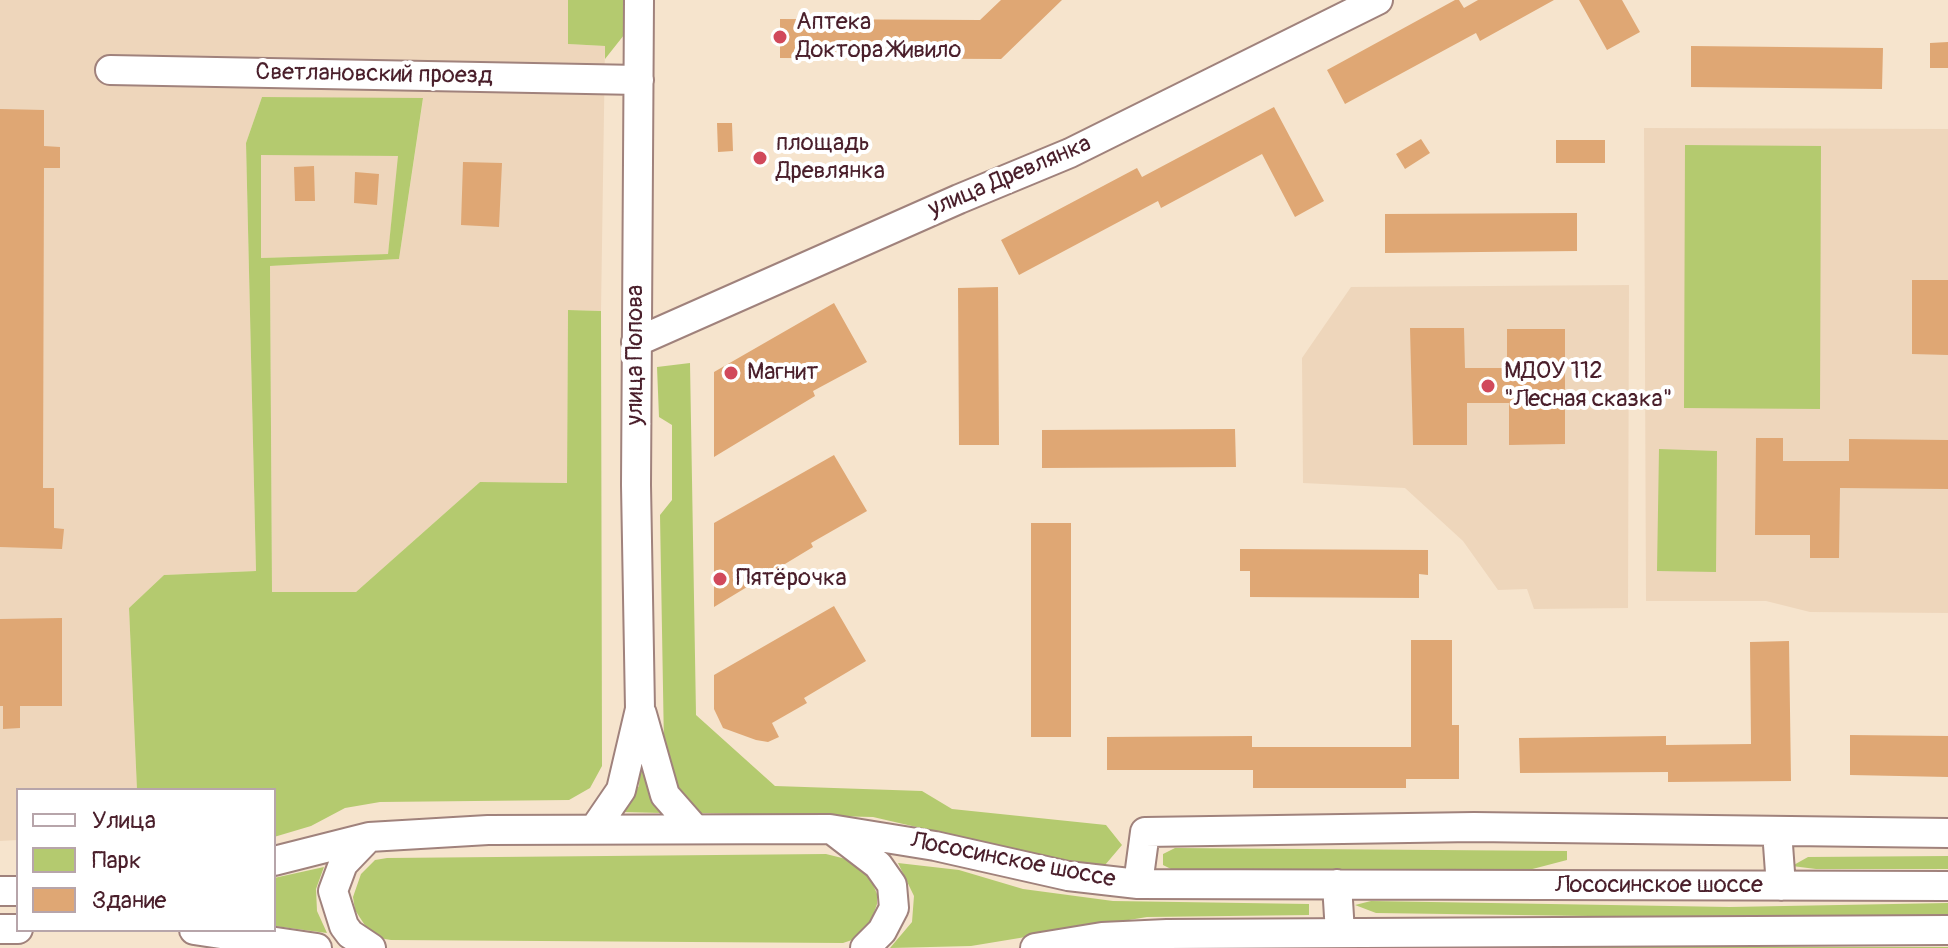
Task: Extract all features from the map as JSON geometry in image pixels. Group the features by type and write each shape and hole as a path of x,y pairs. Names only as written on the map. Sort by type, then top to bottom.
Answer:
{"street":[{"name":"улица Попова","path":"595,828 621,790 640,709 636,485 639,0"},
{"name":"улица Древлянка","path":"636,342 1070,153 1378,0"},
{"name":"Светлановский проезд","path":"110,70 639,80"},
{"name":"улица Попова","path":"640,709 665,795 694,828"},
{"path":"1138,884 1145,832 1474,827 1948,833"},
{"name":"Лососинское шоссе","path":"276,860 369,837 488,830 830,829 935,846 1068,876 1138,884 1948,886"},
{"path":"830,829 878,865 892,885 894,908 882,931 865,948"},
{"path":"1777,831 1781,886"},
{"path":"369,837 343,864 333,891 344,926 350,934 371,948"},
{"path":"1337,884 1340,933"},
{"name":"Лососинское шоссе","path":"1035,948 1102,937 1948,930"},
{"path":"208,932 317,948"}],"shaded area":[{"path":"0,0 568,0 568,44 605,46 601,311 568,310 567,483 480,482 356,592 272,592 270,266 399,259 423,99 262,97 246,143 256,571 164,575 129,608 137,788 16,788 16,840 0,841"},
{"path":"1644,128 1948,129 1948,613 1810,612 1766,601 1646,601"},
{"path":"261,154 399,156 388,254 261,258"},
{"path":"1629,285 1628,608 1534,609 1527,589 1498,590 1463,541 1405,488 1303,483 1302,358 1351,287"}],"green space":[{"path":"568,0 624,0 624,35 605,59 605,46 568,44"},
{"path":"262,97 423,98 399,259 270,266 272,592 356,592 480,482 567,483 568,310 601,311 602,766 590,788 569,800 380,802 345,808 311,826 276,836 276,788 137,788 129,608 164,575 256,571 246,143","holes":["261,155 398,156 388,254 261,258"]},
{"path":"1685,145 1821,146 1820,409 1684,408"},
{"path":"690,363 696,715 775,786 922,791 952,809 1106,825 1122,845 1105,865 1051,858 873,817 700,813 674,790 664,746 660,515 672,500 672,425 659,417 657,367"},
{"path":"1659,449 1717,451 1716,572 1657,571"},
{"path":"642,742 646,784 662,813 622,812 639,786"},
{"path":"1175,848 1567,851 1567,860 1521,872 1175,871 1163,865 1163,854"},
{"path":"826,854 850,860 869,875 877,894 870,924 855,939 843,943 391,940 379,938 368,930 355,910 353,897 361,874 375,860 387,858"},
{"path":"1948,856 1948,869 1816,869 1792,866 1808,857"},
{"path":"898,863 959,870 1023,889 1113,901 1309,904 1309,915 1147,917 971,946 890,948 912,922 914,896"},
{"path":"324,867 316,889 317,911 327,933 276,926 276,878"},
{"path":"1371,901 1730,907 1948,903 1948,915 1731,918 1376,913 1355,905"},
{"path":"1948,947 1948,948 1132,948"}],"building":[{"path":"1001,0 1062,0 1001,59 780,58 780,19 980,20"},
{"path":"1459,0 1464,8 1478,0 1554,0 1480,41 1476,33 1345,104 1327,70"},
{"path":"1579,0 1622,0 1640,32 1607,50"},
{"path":"1948,42 1948,68 1930,68 1930,43"},
{"path":"1691,46 1883,48 1882,89 1691,87"},
{"path":"1274,107 1324,201 1295,217 1262,154 1161,208 1158,201 1019,275 1001,240 1137,168 1142,177"},
{"path":"0,109 44,110 44,146 60,147 60,168 44,168 43,488 54,488 54,528 64,529 62,549 0,547"},
{"path":"717,123 732,123 733,151 718,152"},
{"path":"1421,139 1430,153 1405,169 1396,154"},
{"path":"1556,140 1605,140 1605,163 1556,163"},
{"path":"463,162 502,163 499,227 461,225"},
{"path":"314,166 315,201 295,201 294,167"},
{"path":"355,172 379,174 377,205 354,203"},
{"path":"1577,213 1577,251 1385,253 1385,214"},
{"path":"1912,280 1948,280 1948,355 1912,354"},
{"path":"998,287 999,445 959,445 958,288"},
{"path":"834,303 867,362 813,391 815,396 714,457 714,372"},
{"name":"МДОУ 112 \"Лесная сказка\"","path":"1410,328 1464,328 1465,368 1507,368 1507,329 1565,329 1565,444 1509,445 1509,403 1467,403 1467,445 1413,445"},
{"path":"1235,429 1236,467 1042,468 1042,430"},
{"path":"1756,438 1783,438 1783,461 1849,461 1849,439 1948,440 1948,489 1840,488 1839,558 1810,558 1810,535 1755,535"},
{"path":"834,455 867,511 811,543 813,547 714,607 714,523"},
{"path":"1031,523 1071,523 1071,737 1031,737"},
{"path":"1240,549 1428,550 1428,575 1419,574 1419,598 1250,597 1250,571 1240,571"},
{"path":"834,606 866,661 804,698 807,703 772,723 779,737 768,742 723,728 714,709 714,675"},
{"path":"62,618 62,706 20,706 20,728 3,729 0,619"},
{"path":"1411,640 1452,640 1452,725 1459,725 1459,779 1406,779 1406,788 1253,788 1253,770 1107,770 1107,737 1252,736 1252,747 1411,747"},
{"path":"1789,641 1791,781 1668,782 1668,772 1520,773 1519,738 1666,736 1666,745 1751,744 1750,642"},
{"path":"1850,735 1948,736 1948,777 1850,775"}],"place":[{"name":"Аптека Доктора Живило","path":"780,37"},
{"name":"площадь Древлянка","path":"760,158"},
{"name":"Магнит","path":"731,373"},
{"name":"МДОУ 112 \"Лесная сказка\"","path":"1488,386"},
{"name":"Пятёрочка","path":"720,579"}]}
